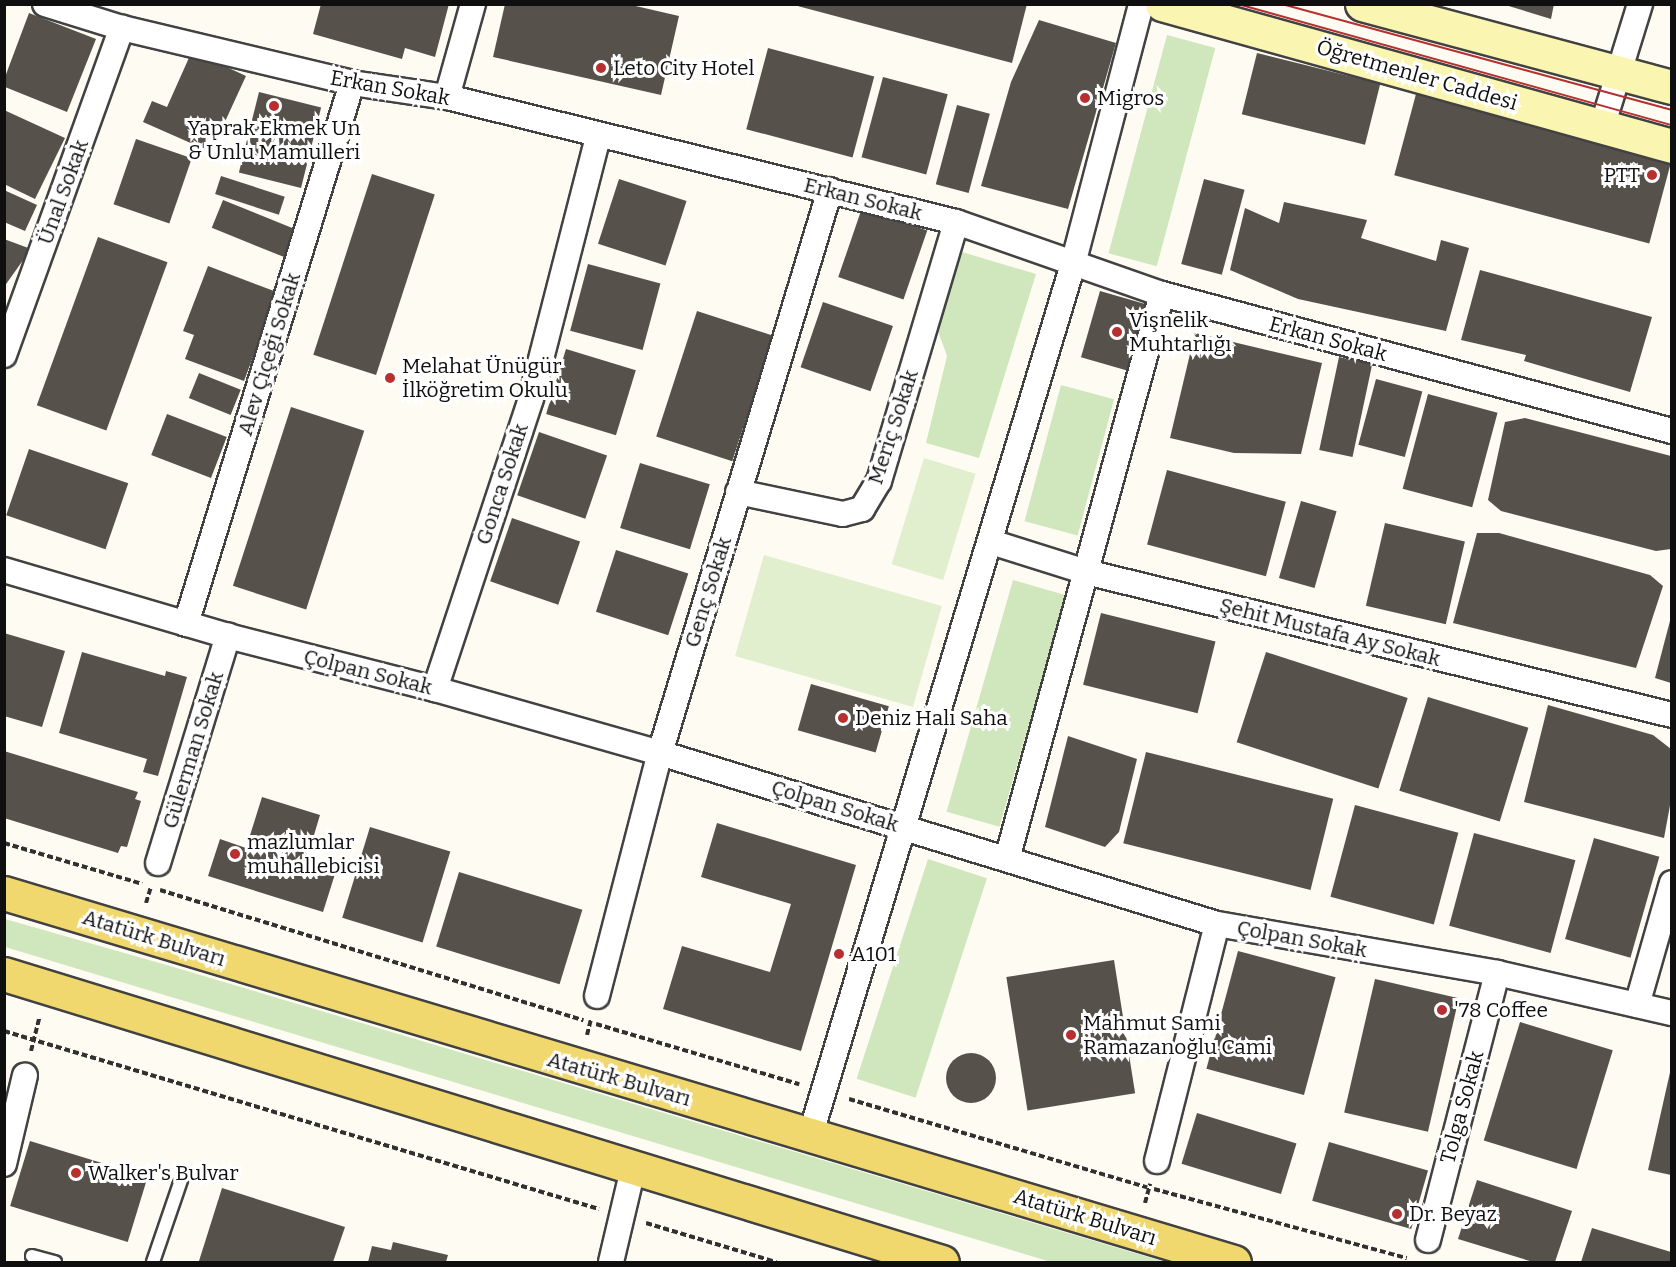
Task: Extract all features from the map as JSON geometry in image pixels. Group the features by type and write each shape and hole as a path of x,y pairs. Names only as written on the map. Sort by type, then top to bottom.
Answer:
{"main road":[{"name":"Öğretmenler Caddesi","path":"1162,4 1671,146"},
{"path":"1362,4 1671,87"},
{"name":"Atatürk Bulvarı","path":"4,893 578,1068 811,1133 1234,1263"},
{"path":"4,974 942,1263"}],"street":[{"name":"Erkan Sokak","path":"45,4 122,28 352,83 447,97 598,137 830,190 956,222 1162,294 1671,431"},
{"path":"447,97 473,4"},
{"path":"811,1133 906,827 1073,264 1141,4"},
{"path":"1602,127 1617,72 1640,4"},
{"name":"Ünal Sokak","path":"4,355 122,28"},
{"name":"Alev Çiçeği Sokak","path":"186,624 352,83"},
{"name":"Gonca Sokak","path":"435,689 531,398 598,137"},
{"name":"Genç Sokak","path":"597,996 660,753 830,190"},
{"name":"Meriç Sokak","path":"738,492 843,514 862,509 879,481 956,222"},
{"path":"1007,859 1162,294"},
{"name":"Şehit Mustafa Ay Sokak","path":"991,542 1086,572 1671,715"},
{"name":"Çolpan Sokak","path":"4,570 228,636 435,689 660,753 1217,924 1497,973 1671,1013"},
{"name":"Gülerman Sokak","path":"158,863 228,636"},
{"path":"1637,1005 1671,883"},
{"path":"1157,1161 1217,924"},
{"name":"Tolga Sokak","path":"1428,1240 1497,973"},
{"path":"4,1164 25,1075"},
{"path":"611,1263 633,1169"}],"lane":[{"path":"153,1263 181,1180"},
{"path":"32,1256 55,1263"}],"path":[{"path":"4,843 590,1022 1149,1188 1410,1259"},
{"path":"137,932 158,863"},
{"path":"25,1075 46,986"},
{"path":"578,1068 597,996"},
{"path":"4,1031 776,1263"},
{"path":"1138,1233 1157,1161"}],"green space":[{"path":"1167,35 1215,48 1157,266 1109,253"},
{"path":"962,252 1036,274 979,458 926,443 947,356 938,331"},
{"path":"1061,385 1114,399 1078,535 1025,521"},
{"path":"924,458 976,474 943,580 892,564"},
{"path":"764,555 942,606 913,707 735,656"},
{"path":"1013,580 1066,595 999,827 947,812"},
{"path":"928,859 987,878 916,1098 857,1079"},
{"path":"5,919 1165,1262 1051,1262 5,947"}],"building":[{"path":"321,4 449,4 435,57 405,48 402,59 313,34"},
{"path":"505,4 627,4 679,16 661,95 493,57"},
{"path":"790,4 1027,4 1012,63"},
{"path":"1502,4 1554,4 1551,19"},
{"path":"29,13 96,39 67,112 5,87 5,77"},
{"path":"1039,20 1116,43 1068,209 981,186 1011,82"},
{"path":"768,48 874,76 853,158 746,129"},
{"path":"192,51 246,76 211,152 143,122 152,101 167,107"},
{"path":"1257,53 1380,84 1365,145 1242,114"},
{"path":"883,77 948,94 926,175 862,157"},
{"path":"259,92 321,107 301,188 239,173"},
{"path":"1416,94 1671,162 1649,243 1394,175"},
{"path":"957,105 990,114 969,193 936,184"},
{"path":"4,110 65,138 35,199 4,184"},
{"path":"136,139 192,158 169,223 114,204"},
{"path":"372,174 435,194 376,375 313,355"},
{"path":"221,176 285,197 279,215 215,194"},
{"path":"619,179 687,201 666,266 598,244"},
{"path":"1204,179 1245,190 1222,275 1181,264"},
{"path":"4,190 37,205 25,231 4,222"},
{"path":"223,200 295,229 284,257 212,228"},
{"path":"1284,202 1367,220 1361,238 1436,261 1441,240 1469,248 1446,331 1298,299 1230,270 1245,208 1279,223"},
{"path":"862,208 927,230 903,299 838,277"},
{"path":"98,237 168,262 106,431 37,405"},
{"path":"4,239 31,249 4,287"},
{"path":"588,264 660,283 643,350 570,331"},
{"path":"208,266 282,294 258,359 253,357 244,381 185,359 194,335 183,331"},
{"path":"1480,270 1652,317 1630,392 1524,361 1526,355 1461,340"},
{"name":"Vişnelik Muhtarlığı","path":"1100,291 1154,306 1135,373 1081,357"},
{"path":"823,302 893,326 871,391 801,367"},
{"path":"697,311 773,336 732,461 656,437"},
{"path":"1195,333 1322,363 1301,454 1234,453 1170,438"},
{"path":"566,349 636,370 616,435 546,414"},
{"path":"1339,357 1372,364 1353,457 1319,450"},
{"path":"199,373 241,390 231,415 189,398"},
{"path":"1376,379 1422,391 1405,457 1358,445"},
{"path":"1428,394 1498,413 1472,507 1403,489"},
{"path":"291,407 364,431 306,610 233,586"},
{"path":"167,414 227,437 211,478 151,455"},
{"path":"1525,418 1671,456 1671,549 1656,551 1501,511 1488,500 1505,422"},
{"path":"539,432 607,455 585,519 517,495"},
{"path":"29,449 128,483 105,549 6,515"},
{"path":"640,463 710,484 690,549 620,528"},
{"path":"1167,470 1286,502 1266,576 1147,544"},
{"path":"1301,501 1337,511 1315,588 1279,578"},
{"path":"512,518 580,541 558,605 490,581"},
{"path":"1385,523 1465,541 1446,624 1366,606"},
{"path":"1477,533 1499,533 1650,575 1663,586 1636,668 1453,623"},
{"path":"616,550 688,573 668,635 596,612"},
{"path":"1101,613 1215,642 1198,713 1083,685"},
{"path":"1671,617 1671,683 1655,678"},
{"path":"4,633 65,651 42,727 4,716"},
{"path":"82,652 165,676 166,671 187,677 158,776 143,772 147,759 59,733"},
{"path":"1266,652 1408,698 1378,788 1237,742"},
{"name":"Deniz Halı Saha","path":"811,684 889,706 876,752 798,730"},
{"path":"1428,697 1528,728 1500,821 1399,791"},
{"path":"1548,705 1653,735 1671,749 1671,800 1664,838 1524,802"},
{"path":"1068,736 1137,759 1119,832 1105,847 1045,827"},
{"path":"4,751 138,792 135,799 141,801 127,847 121,846 118,853 4,818"},
{"path":"1146,752 1333,799 1311,890 1123,843"},
{"path":"262,797 320,815 305,865 335,874 323,912 208,876 220,839 246,848"},
{"path":"1355,805 1458,833 1434,924 1330,897"},
{"path":"717,823 856,865 801,1051 663,1009 682,946 770,972 791,904 701,877"},
{"path":"370,827 450,852 423,942 342,918"},
{"path":"1474,833 1575,860 1551,953 1449,926"},
{"path":"1594,838 1659,857 1630,958 1565,939"},
{"path":"459,872 582,910 560,984 436,947"},
{"path":"1238,951 1336,977 1304,1095 1206,1069"},
{"name":"Mahmut Sami Ramazanoğlu Cami","path":"1114,960 1135,1093 1027,1110 1006,977"},
{"path":"1375,979 1459,998 1428,1132 1344,1112"},
{"path":"1520,1022 1613,1050 1577,1169 1484,1141"},
{"path":"966,1053 976,1053 989,1060 996,1073 996,1083 989,1096 976,1103 966,1103 957,1099 950,1092 946,1083 946,1073 950,1064 957,1057"},
{"path":"1671,1068 1671,1175 1648,1170"},
{"path":"1197,1113 1296,1143 1281,1194 1182,1164"},
{"path":"30,1141 148,1177 128,1242 10,1206"},
{"path":"1329,1142 1428,1170 1411,1229 1312,1201"},
{"path":"1477,1180 1572,1211 1555,1262 1533,1262 1458,1239"},
{"path":"222,1188 345,1227 333,1262 199,1261"},
{"path":"1592,1228 1671,1252 1671,1262 1581,1262"},
{"path":"393,1242 448,1255 446,1262 368,1262 372,1246 391,1250"}],"tram line":[{"path":"1238,4 1672,125"},
{"path":"1282,4 1672,110"}],"place":[{"name":"Leto City Hotel","path":"601,68"},
{"name":"Migros","path":"1085,98"},
{"name":"Yaprak Ekmek Un & Unlu Mamulleri","path":"274,106"},
{"name":"PTT","path":"1652,175"},
{"name":"Vişnelik Muhtarlığı","path":"1117,332"},
{"name":"Melahat Ünügür İlköğretim Okulu","path":"390,378"},
{"name":"Deniz Halı Saha","path":"843,718"},
{"name":"mazlumlar muhallebicisi","path":"235,854"},
{"name":"A101","path":"839,954"},
{"name":"'78 Coffee","path":"1442,1010"},
{"name":"Mahmut Sami Ramazanoğlu Cami","path":"1071,1035"},
{"name":"Walker's Bulvar","path":"76,1173"},
{"name":"Dr. Beyaz","path":"1397,1214"}]}
